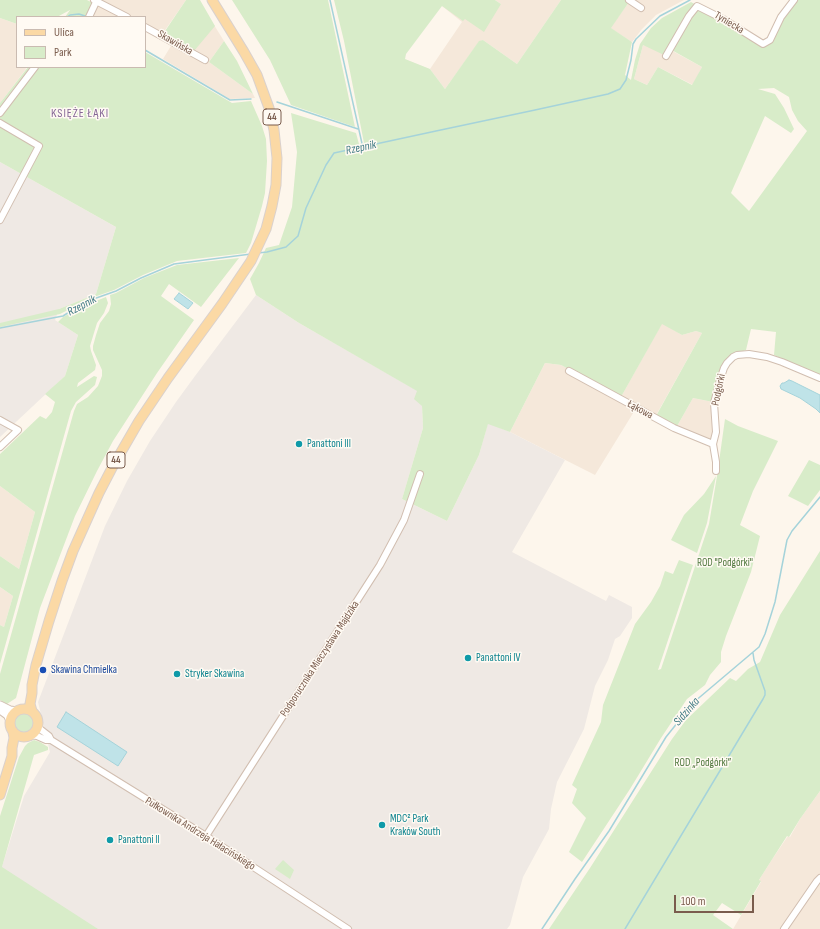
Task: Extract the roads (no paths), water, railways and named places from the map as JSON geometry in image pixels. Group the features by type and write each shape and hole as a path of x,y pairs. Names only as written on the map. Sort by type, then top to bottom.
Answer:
{"main road":[{"name":"44","path":"38,725 37,717 32,712 30,704 32,685 43,642 62,581 86,522 106,479 142,416 251,261 259,246 272,206 276,185 277,158 274,130 266,98 257,75 212,0"},
{"name":"44","path":"10,720 12,715 19,710 25,701 32,685"},
{"path":"19,710 27,709 32,712"},
{"path":"10,720 14,738 12,756"},
{"path":"0,795 12,756 21,742 36,730 38,725"},
{"path":"13,732 19,736 28,736"}],"street":[{"path":"89,16 96,0 125,16"},
{"path":"629,0 640,8"},
{"name":"Tyniecka","path":"666,56 696,6 723,19 763,44 770,40 781,17 794,0"},
{"name":"Skawińska","path":"146,27 204,60"},
{"path":"0,113 34,68"},
{"path":"0,123 46,149"},
{"path":"0,220 39,146"},
{"name":"Podgórki","path":"716,471 713,444 716,432 714,403 716,392 726,363 737,355 749,354 767,357 782,362 820,378"},
{"name":"Łąkowa","path":"569,372 674,428 713,444"},
{"path":"0,420 18,430 0,447"},
{"name":"Podporucznika Mieczysława Majdzika","path":"206,836 380,565 404,520 420,474"},
{"path":"0,705 10,710 19,710"},
{"path":"0,710 7,715 10,720"},
{"name":"Pułkownika Andrzeja Hałacińskiego","path":"38,725 51,740 206,836 348,929"},
{"name":"Pułkownika Andrzeja Hałacińskiego","path":"28,736 38,736 46,740 51,740"},
{"path":"784,929 820,878"}],"water":[{"path":"179,293 193,303 188,309 174,299"},
{"path":"789,380 820,395 820,413 800,398 781,389 780,386 782,383"},
{"path":"66,712 127,752 118,766 57,727"}],"waterway":[{"path":"330,0 363,148"},
{"name":"Rzepnik","path":"258,253 286,247 298,236 306,208 326,165 334,153 608,94 620,89 626,80 633,44 636,39 660,16 690,0"},
{"path":"68,16 79,14 85,16"},
{"path":"146,51 230,100 251,99"},
{"path":"277,102 358,129"},
{"name":"Rzepnik","path":"0,328 63,316 85,302 116,291 141,278 174,264 251,254"},
{"name":"Sidzinka","path":"542,929 609,831 666,737 694,702 759,647 765,634 775,602 787,540 792,531 820,497"},
{"path":"625,929 765,695 753,653"}],"place":[{"name":"Panattoni III","path":"299,444"},
{"name":"Panattoni IV","path":"468,658"},
{"name":"Skawina Chmielka","path":"43,670"},
{"name":"Stryker Skawina","path":"177,674"},
{"name":"MDC² Park Kraków South","path":"382,825"},
{"name":"Panattoni II","path":"110,840"}],"district":[{"name":"KSIĘŻE ŁĄKI","path":"80,114"}],"park label":[{"name":"ROD \"Podgórki\"","path":"725,563"},
{"name":"ROD „Podgórki”","path":"703,763"}]}
